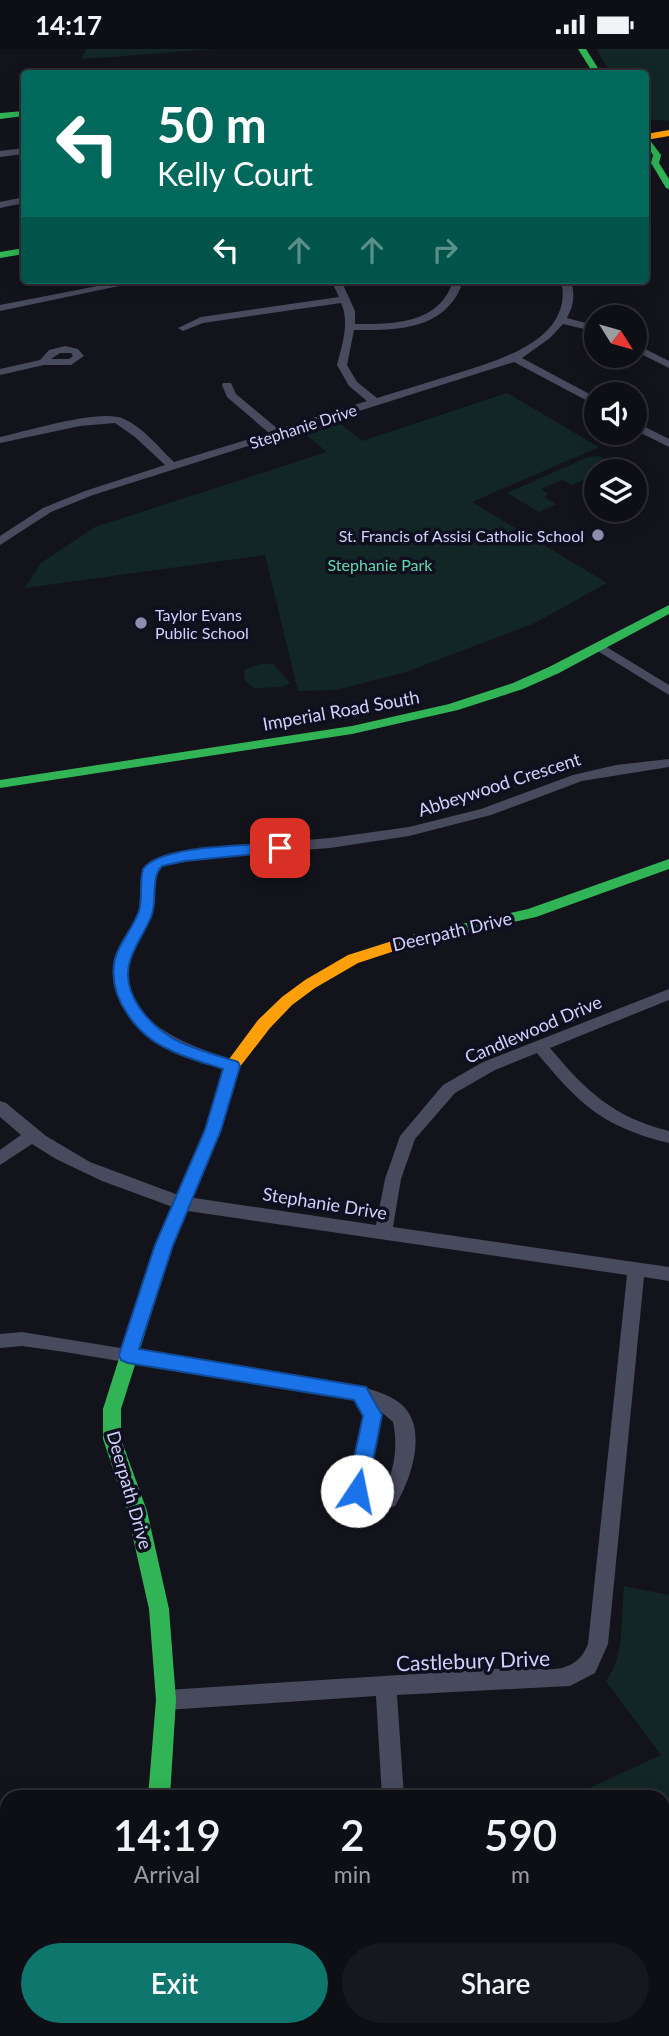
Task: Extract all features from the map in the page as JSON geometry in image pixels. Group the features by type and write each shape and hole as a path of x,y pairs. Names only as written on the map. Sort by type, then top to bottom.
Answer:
{"street":[{"path":"582,49 595,70"},
{"path":"0,116 21,114"},
{"path":"649,130 669,127"},
{"path":"649,137 669,133"},
{"path":"649,143 657,155 650,161 669,186"},
{"path":"0,154 21,151"},
{"path":"0,205 21,201"},
{"path":"0,255 21,252"},
{"path":"0,308 123,284"},
{"path":"338,284 346,299 350,327 342,365 353,384 375,402"},
{"path":"350,327 395,325 425,319 452,300 455,284"},
{"path":"568,284 568,303 561,320 584,326"},
{"path":"183,328 201,320 346,299"},
{"name":"Stephanie Drive","path":"0,541 30,520 62,503 515,358 552,332 561,320"},
{"path":"648,354 669,365"},
{"path":"515,358 584,396"},
{"path":"0,372 44,362"},
{"path":"227,385 231,395 277,434"},
{"path":"0,440 95,419 112,419 124,424 173,467"},
{"path":"647,432 669,444"},
{"name":"Imperial Road South","path":"0,784 388,723 453,707 518,686 600,647 669,609"},
{"path":"600,647 669,691"},
{"name":"Abbeywood Crescent","path":"232,1066 188,1052 156,1034 134,1013 122,990 121,963 145,915 149,900 148,877 150,869 157,863 185,856 403,833 487,812 591,774 669,763"},
{"name":"Deerpath Drive","path":"160,1790 166,1700 159,1609 137,1511 113,1439 111,1422 128,1355 153,1276 213,1130 232,1066 264,1024 287,1001 321,977 354,959 415,938 531,913 669,865"},
{"name":"Candlewood Drive","path":"383,1233 400,1158 408,1136 449,1089 464,1079 540,1046 669,994"},
{"path":"540,1046 591,1104 612,1118 644,1131 669,1137"},
{"name":"Stephanie Drive","path":"0,1107 31,1136 70,1160 114,1181 181,1203 669,1275"},
{"path":"0,1159 31,1136"},
{"name":"Castlebury Drive","path":"166,1700 524,1677 554,1681 572,1678 586,1670 598,1644 636,1270"},
{"path":"0,1341 22,1339 359,1393 397,1411 407,1436 396,1489 388,1500 374,1503 363,1498 357,1491 372,1415 359,1393"},
{"path":"386,1686 393,1790"}],"green space":[{"path":"86,49 214,49 84,59 82,58"},
{"path":"596,49 669,49 669,121 649,119 649,70 609,70"},
{"name":"Stephanie Park","path":"507,393 584,438 584,445 599,447 472,502 607,583 535,623 406,672 336,690 298,691 265,555 25,588 41,563 95,527 327,452 303,432 337,421 362,441"},
{"path":"599,456 605,459 584,459 584,479 572,485 562,480 541,489 548,494 544,497 556,504 539,512 507,493 588,457"},
{"path":"260,664 273,664 290,683 282,687 254,688 245,680 244,670"},
{"path":"624,1586 669,1595 669,1790 585,1790 661,1755 606,1681 616,1660"}],"traffic: fast":[{"path":"582,49 595,70"},
{"path":"0,116 21,114"},
{"path":"649,143 657,155 655,163 669,186"},
{"path":"0,255 21,252"},
{"path":"0,784 352,730 453,707 518,686 554,670 669,609"},
{"path":"408,941 531,913 669,864"},
{"path":"160,1790 166,1700 159,1609 137,1511 112,1439 112,1409 164,1245 185,1196"}],"traffic: slow":[{"path":"649,136 669,133"},
{"path":"185,1196 213,1130 232,1066 264,1024 287,1001 310,984 353,959 408,941"}],"place":[{"name":"St. Francis of Assisi Catholic School","path":"598,535"},
{"name":"Taylor Evans Public School","path":"141,623"}],"route":[{"path":"280,848 185,856 157,863 150,869 148,877 149,900 145,915 121,963 122,990 134,1013 145,1025 171,1045 232,1066 213,1130 164,1245 128,1355 359,1393 372,1415 357,1491"}]}
